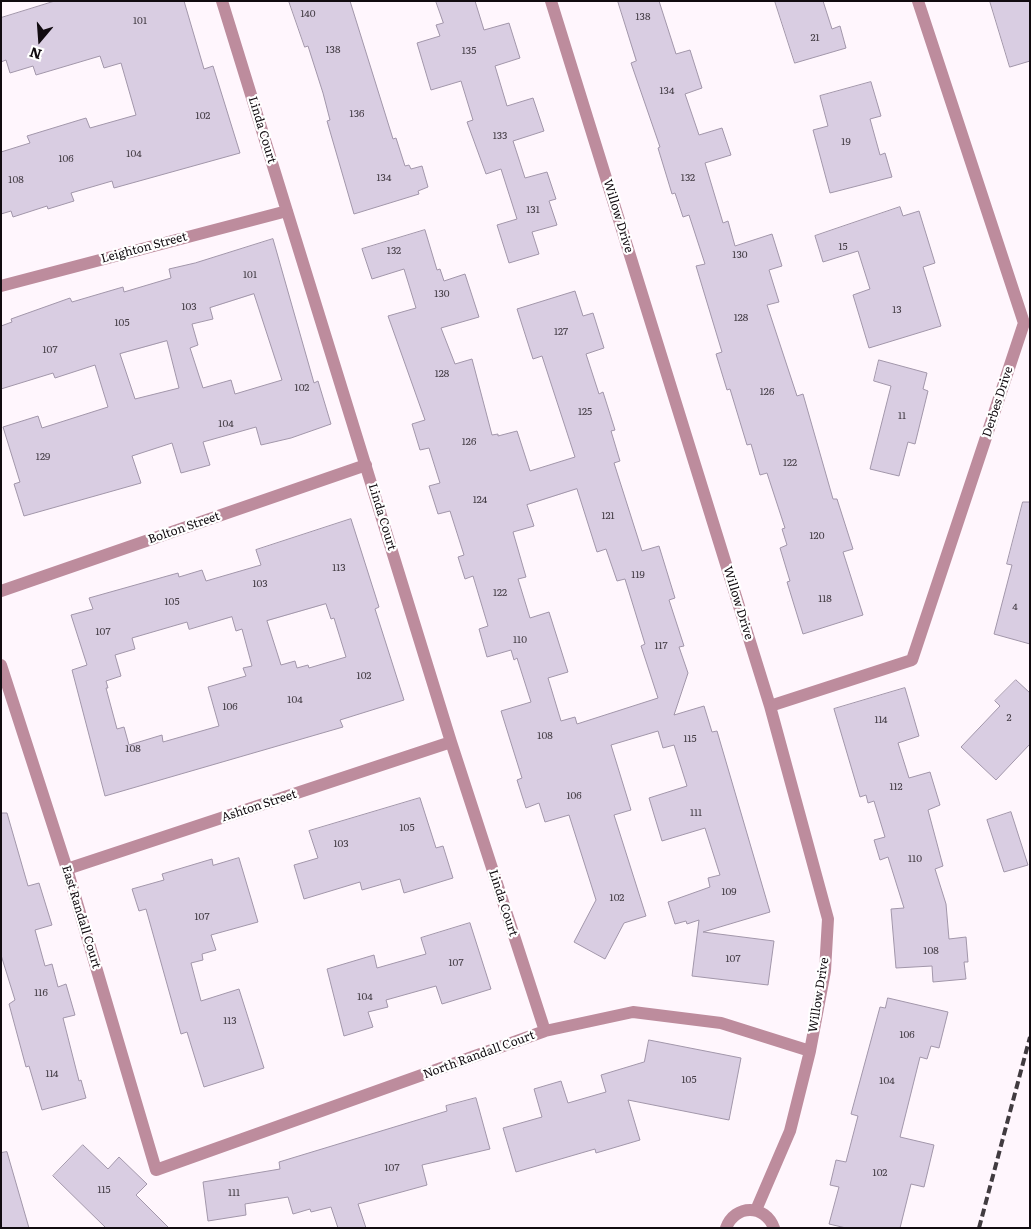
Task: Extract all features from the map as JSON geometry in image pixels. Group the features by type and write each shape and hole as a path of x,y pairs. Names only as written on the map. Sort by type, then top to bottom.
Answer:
{"street":[{"name":"Linda Court","path":"222,1 452,742 545,1031"},
{"name":"Willow Drive","path":"551,1 770,706 828,919 825,971 810,1051 790,1131 756,1210"},
{"name":"Derbes Drive","path":"770,706 912,660 1024,323 918,1"},
{"name":"Leighton Street","path":"1,286 287,211"},
{"name":"Bolton Street","path":"1,591 366,465"},
{"name":"East Randall Court","path":"1,665 67,869 156,1170"},
{"name":"Ashton Street","path":"67,869 452,742"},
{"name":"North Randall Court","path":"156,1170 545,1031 633,1012 721,1023 810,1051"},
{"path":"726,1228 734,1215 740,1211 756,1210 770,1218 774,1228"}],"building":[{"path":"55,1 184,1 204,69 213,66 240,153 114,188 112,181 71,193 74,201 48,209 47,206 13,217 11,211 1,214 1,152 30,143 27,136 86,118 90,128 136,115 121,63 104,68 100,56 36,75 33,66 10,73 6,60 1,62 1,18"},
{"path":"289,1 350,1 393,139 396,138 405,166 409,165 411,169 422,166 428,187 418,191 419,194 354,214 327,121 330,120 323,93 308,46 305,47"},
{"path":"436,1 475,1 484,30 509,23 520,58 495,66 507,106 533,98 544,131 513,141 525,178 547,172 556,199 549,201 557,225 532,232 539,254 509,263 497,225 517,219 501,169 486,174 467,122 473,120 461,81 431,90 417,43 440,36 436,25 443,23"},
{"path":"618,1 659,1 676,54 690,50 702,88 685,94 699,135 722,128 731,155 705,163 723,223 728,221 735,246 772,234 782,266 769,270 779,302 767,305 797,396 803,394 833,499 837,499 853,549 843,552 863,615 803,634 787,582 790,581 780,548 787,545 782,529 785,528 767,473 760,475 751,444 747,445 730,389 727,390 716,354 722,352 696,266 705,264 689,215 683,217 675,193 672,194 658,148 660,147 631,63 636,61"},
{"path":"775,1 823,1 832,29 840,26 846,48 795,63"},
{"path":"990,1 1030,1 1030,61 1010,67"},
{"path":"871,82 881,116 870,119 880,155 885,153 892,177 830,193 813,130 828,126 820,96"},
{"path":"900,207 903,216 919,211 935,263 923,267 941,326 869,348 853,295 870,289 858,251 823,262 815,236"},
{"path":"425,230 437,270 440,269 444,281 465,274 479,317 441,328 455,364 472,359 492,435 498,434 498,436 517,431 530,471 575,457 542,356 533,359 517,309 575,291 583,316 593,313 604,348 586,354 599,394 603,392 615,430 611,431 620,461 614,463 642,551 659,546 675,598 669,600 684,646 679,647 688,673 674,715 704,706 712,732 717,731 770,912 703,932 774,941 768,985 692,976 699,920 687,924 686,921 675,924 668,902 710,887 708,878 720,875 705,828 662,841 649,798 687,786 674,745 663,748 658,731 611,745 631,810 614,815 646,916 624,923 605,959 574,942 596,900 569,815 545,822 539,803 526,808 517,780 522,778 501,711 531,702 517,658 514,660 511,650 487,657 479,629 488,626 473,576 465,579 458,557 464,555 450,511 438,514 429,486 440,483 429,448 420,450 412,424 425,420 388,316 416,308 404,269 372,279 362,249","holes":["577,489 597,552 606,549 617,581 625,579 645,644 641,646 658,698 577,724 575,717 561,721 548,678 568,672 549,612 530,618 518,579 526,577 513,532 534,526 527,505"]},
{"path":"273,239 314,383 318,381 331,424 291,438 261,445 256,427 203,442 210,465 181,473 172,443 132,456 141,483 24,516 14,484 20,482 3,427 38,416 42,428 108,407 95,365 55,378 53,373 1,389 1,326 12,322 11,319 70,298 72,302 123,287 124,292 171,278 169,269","holes":["254,294 282,380 235,394 231,380 203,388 190,348 198,345 192,324 213,319 210,308","167,341 179,388 135,399 120,354"]},
{"path":"879,360 927,373 923,389 928,391 915,444 908,442 899,476 870,469 891,386 874,381"},
{"path":"1023,502 1030,502 1030,644 994,634 1012,565 1007,564"},
{"path":"351,519 379,607 375,609 404,700 340,720 343,727 105,796 72,670 87,665 71,615 93,609 89,598 178,573 179,577 202,570 206,581 261,565 256,550","holes":["326,604 331,619 334,618 346,657 309,668 308,665 297,668 295,661 281,665 267,621","232,617 236,631 242,629 252,666 243,668 246,676 208,687 219,726 163,742 162,735 129,745 124,727 117,729 106,688 108,688 106,681 121,676 115,655 135,649 132,638 187,622 189,629"]},
{"path":"1016,680 1030,693 1030,744 996,780 961,747 1000,706 995,701"},
{"path":"905,688 919,736 898,743 909,778 930,772 940,805 928,810 943,866 935,869 946,904 949,939 966,937 968,962 964,962 966,979 933,982 932,966 896,968 891,909 904,908 888,857 880,860 874,840 885,837 874,801 868,803 866,795 860,797 834,709"},
{"path":"420,798 436,848 443,846 453,878 404,893 400,879 362,890 360,882 304,899 294,865 318,858 309,831"},
{"path":"1011,812 1028,865 1004,872 987,820"},
{"path":"1,813 7,813 28,886 39,883 52,925 35,930 45,966 52,964 58,987 66,984 75,1015 63,1018 79,1081 81,1080 86,1098 42,1110 29,1066 26,1067 9,1004 15,1000 1,955"},
{"path":"239,858 258,922 211,935 216,950 202,954 203,960 191,963 201,1001 239,989 264,1068 204,1087 187,1032 181,1034 146,909 139,911 132,889 164,880 162,874 212,859 213,865"},
{"path":"470,923 491,989 442,1004 436,986 386,1000 388,1007 368,1012 373,1027 344,1036 327,969 374,955 377,968 426,954 421,938"},
{"path":"888,998 948,1012 939,1048 931,1046 927,1059 920,1057 900,1137 934,1145 924,1187 911,1184 900,1228 846,1228 829,1224 839,1187 830,1185 836,1160 846,1162 858,1116 851,1114 880,1007 885,1008"},
{"path":"649,1040 741,1058 729,1120 628,1100 640,1140 596,1153 595,1149 516,1172 503,1128 542,1117 534,1089 561,1081 568,1103 606,1092 601,1075 644,1062"},
{"path":"476,1098 490,1149 422,1165 427,1185 358,1204 366,1228 338,1228 331,1207 311,1212 310,1209 293,1214 288,1197 245,1204 246,1215 208,1221 203,1182 280,1169 279,1162 447,1111 446,1106"},
{"path":"83,1145 108,1169 119,1157 147,1184 136,1195 169,1228 106,1228 53,1176"},
{"path":"7,1152 29,1228 1,1228 1,1153"}],"railway":[{"path":"979,1228 1030,1037"}]}
